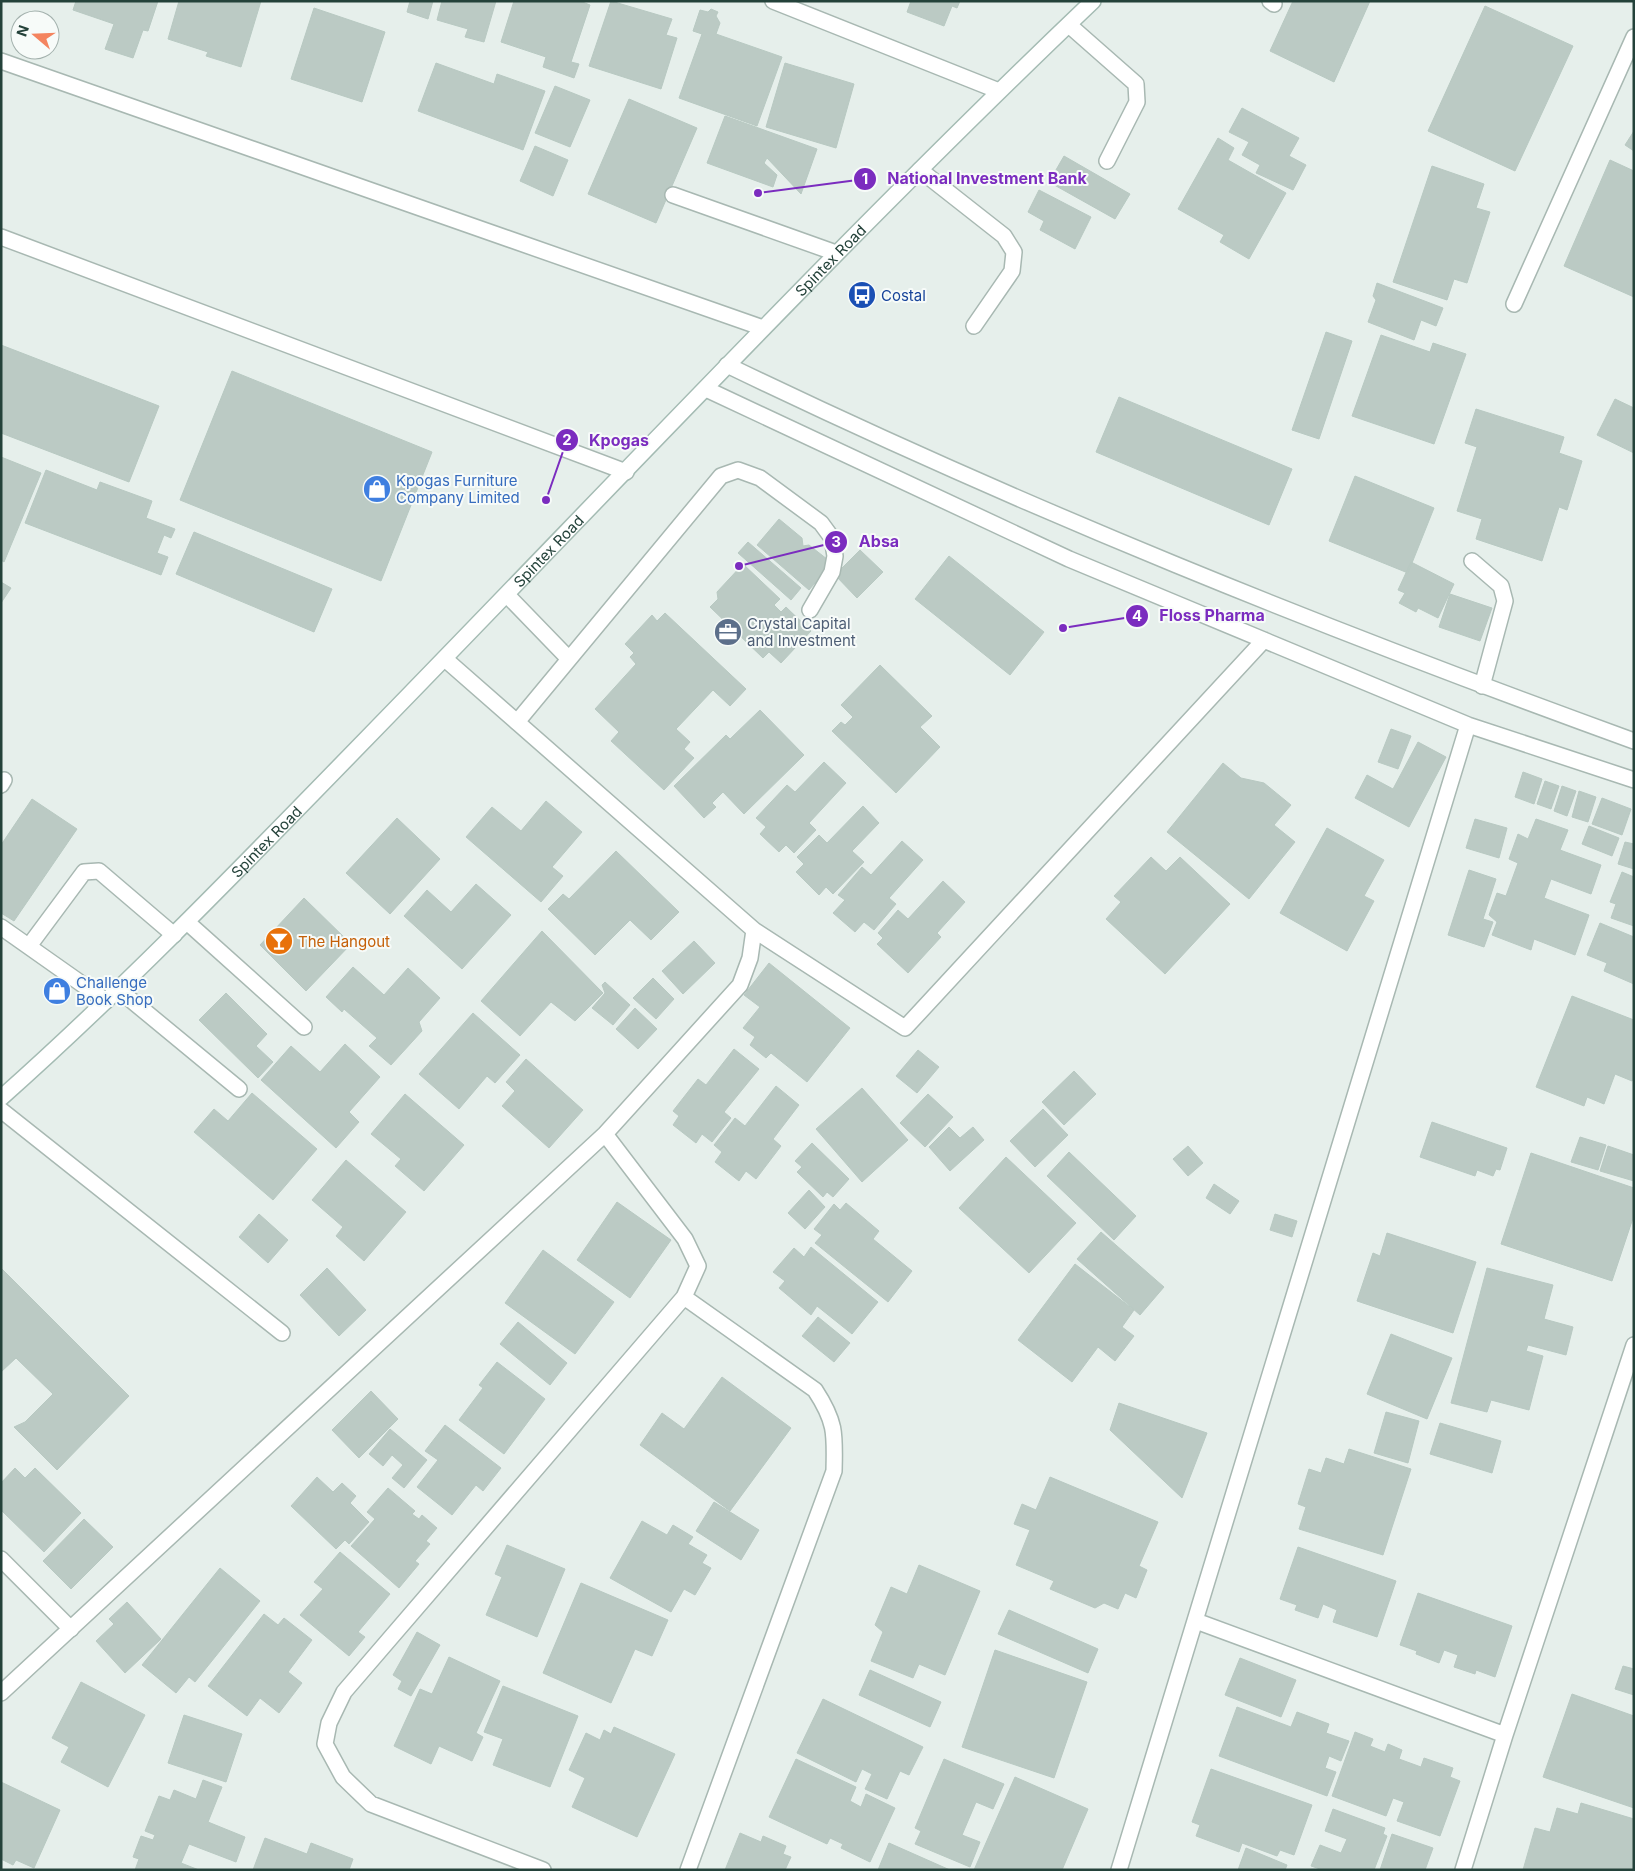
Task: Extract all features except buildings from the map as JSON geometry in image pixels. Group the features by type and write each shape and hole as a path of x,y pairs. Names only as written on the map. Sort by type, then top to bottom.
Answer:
{"street":[{"name":"Spintex Road","path":"1,1098 118,990 187,922 445,659 836,253 999,91 1093,1"},
{"path":"779,2 999,91"},
{"path":"1069,24 1136,84 1137,102 1107,161"},
{"path":"1514,304 1634,37"},
{"path":"1,62 763,328"},
{"path":"920,170 1004,236 1014,252 1012,271 974,326"},
{"path":"673,196 836,253"},
{"path":"1,237 626,472"},
{"path":"727,365 867,433 1081,527 1305,618 1482,686 1634,741"},
{"path":"706,389 1068,559 1468,724 1634,780"},
{"path":"517,722 720,476 738,470 760,478 821,523 832,538 835,556 832,572 810,610"},
{"path":"1472,561 1501,586 1505,602 1482,686"},
{"path":"507,595 569,659"},
{"path":"445,659 754,930 905,1028 1264,640"},
{"path":"1119,1870 1468,724"},
{"path":"29,946 84,872 91,870 99,871 174,935"},
{"path":"187,922 304,1027"},
{"path":"1,928 106,1001"},
{"path":"1,1693 605,1134 732,997 740,986 750,958 754,930"},
{"path":"118,990 239,1089"},
{"path":"1,1110 282,1333"},
{"path":"543,1870 371,1804 342,1777 326,1744 329,1723 344,1692 684,1297 698,1266 685,1239 605,1134"},
{"path":"684,1297 815,1390 828,1410 835,1433 834,1471 688,1870"},
{"path":"1464,1870 1505,1735 1634,1345"},
{"path":"1,1559 71,1629"},
{"path":"1196,1621 1505,1735"}],"place":[{"name":"National Investment Bank","path":"758,193"},
{"name":"Costal","path":"862,295"},
{"name":"Kpogas Furniture Company Limited","path":"377,489"},
{"name":"Kpogas","path":"546,500"},
{"name":"Absa","path":"739,566"},
{"name":"Floss Pharma","path":"1063,628"},
{"name":"Crystal Capital and Investment","path":"728,632"},
{"name":"The Hangout","path":"279,941"},
{"name":"Challenge Book Shop","path":"57,991"}]}
